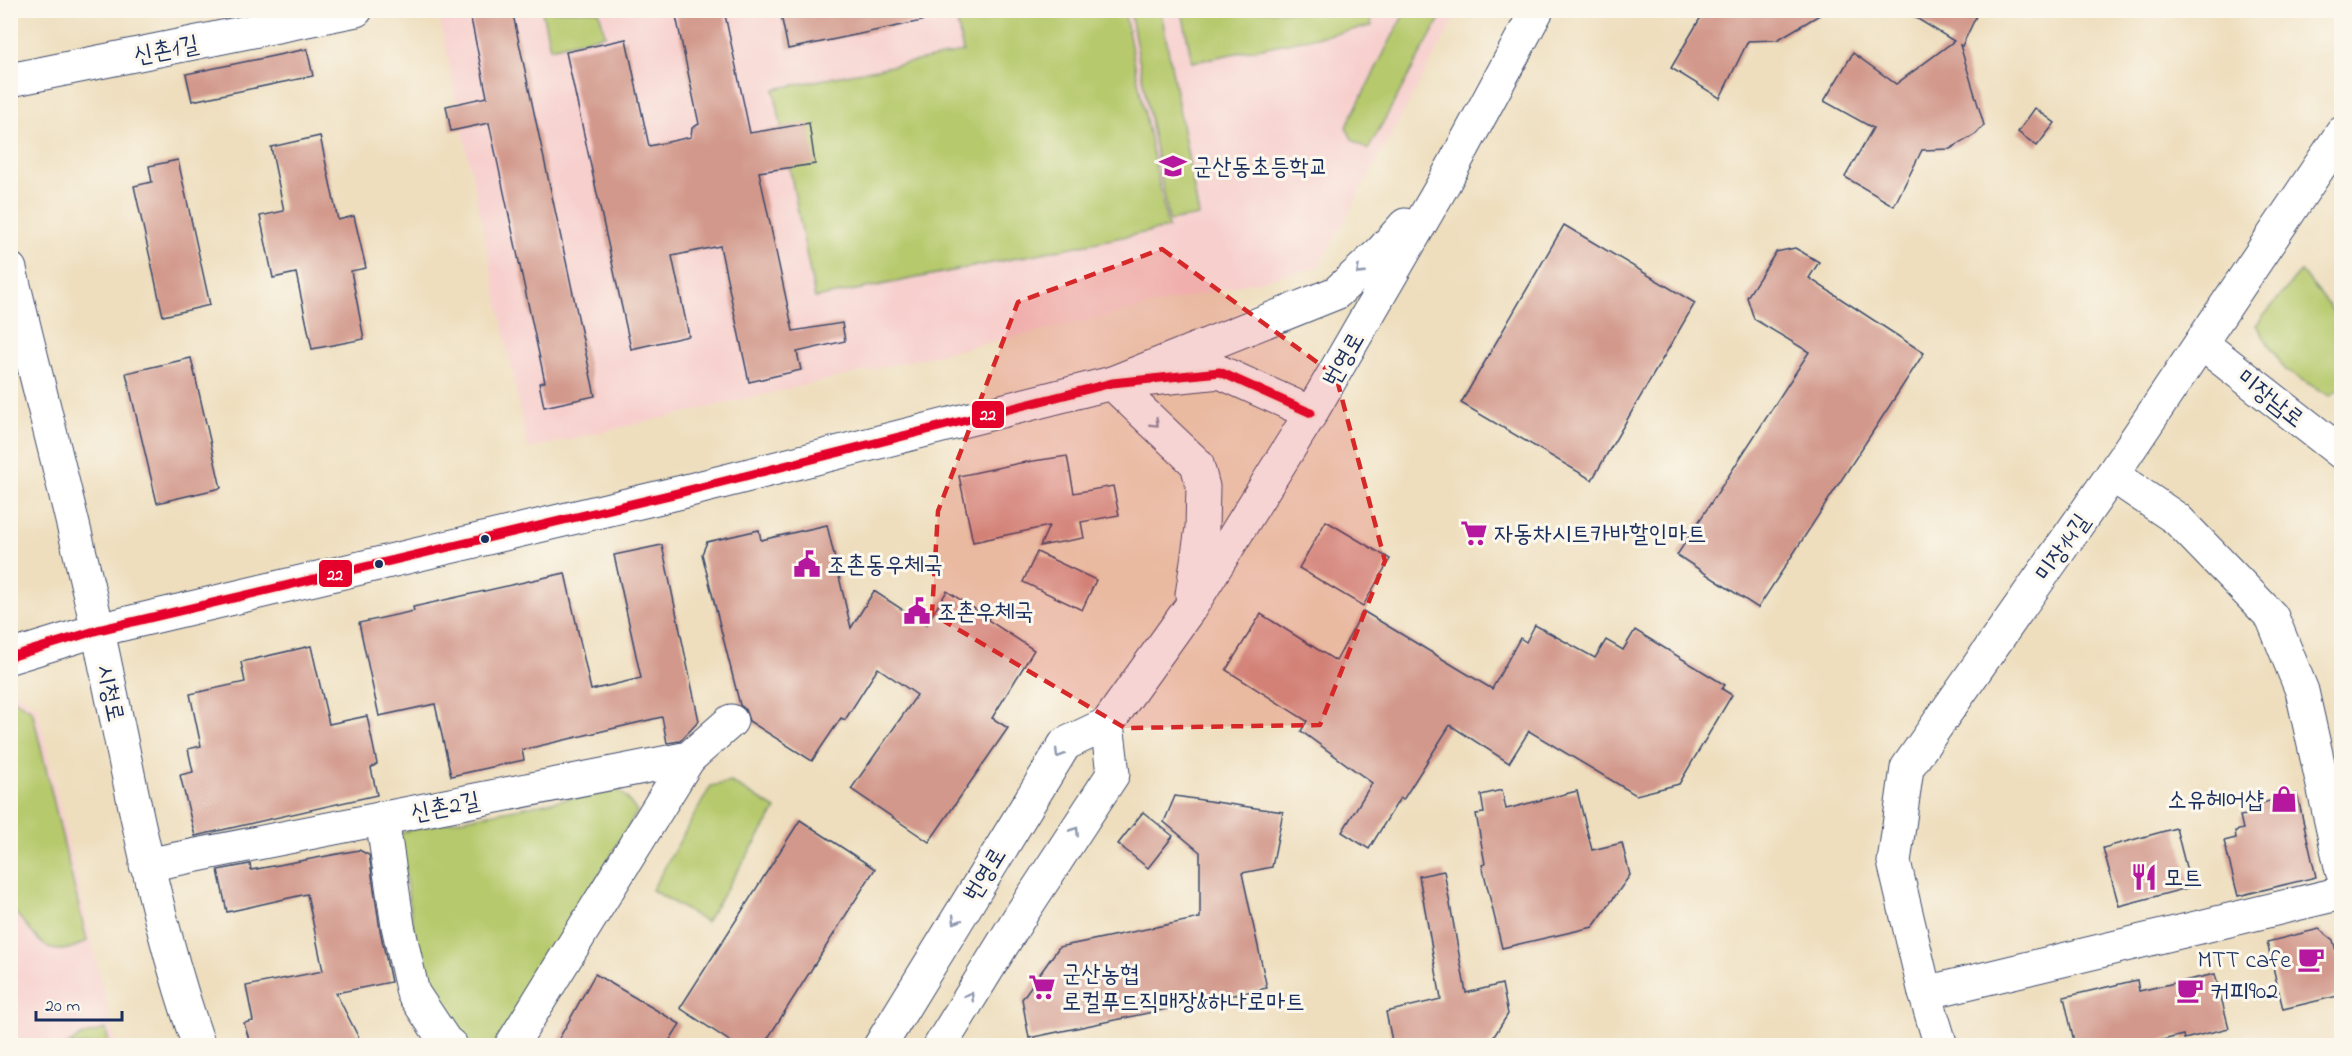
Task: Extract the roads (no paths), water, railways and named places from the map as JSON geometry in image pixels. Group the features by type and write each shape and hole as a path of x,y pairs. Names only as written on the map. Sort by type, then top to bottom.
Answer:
{"street":[{"name":"신촌1길","path":"10,80 268,19 356,10"},
{"name":"번영로","path":"880,1046 1065,744 1107,724 1190,608 1311,413 1444,183 1537,10"},
{"name":"미장14길","path":"1941,1046 1924,993 1894,862 1907,768 2112,475 2342,133"},
{"path":"10,657 98,630 682,492 1112,383 1336,293 1381,252 1444,183"},
{"name":"시청로","path":"10,269 16,321 98,630 146,865 178,986 199,1046"},
{"name":"미장남로","path":"2201,343 2342,453"},
{"path":"1112,383 1220,372 1311,413"},
{"path":"1112,383 1197,464 1203,487 1202,528 1190,608"},
{"path":"2112,475 2177,519 2272,617 2302,691 2342,871"},
{"path":"511,1046 689,758 731,721"},
{"path":"940,1046 1022,913 1113,774 1107,724"},
{"name":"신촌2길","path":"146,865 689,758"},
{"path":"382,818 398,926 413,993 450,1046"},
{"path":"1924,993 2342,892"}],"place":[{"name":"군산동초등학교","path":"1173,166"},
{"name":"자동차시트카바할인마트","path":"1474,533"},
{"name":"조촌동우체국","path":"807,564"},
{"name":"조촌우체국","path":"917,611"},
{"name":"소유헤어샵","path":"2284,799"},
{"name":"모트","path":"2144,877"},
{"name":"MTT cafe","path":"2311,959"},
{"name":"군산농협 로컬푸드직매장&하나로마트","path":"1042,987"},
{"name":"커피902","path":"2190,990"}]}
